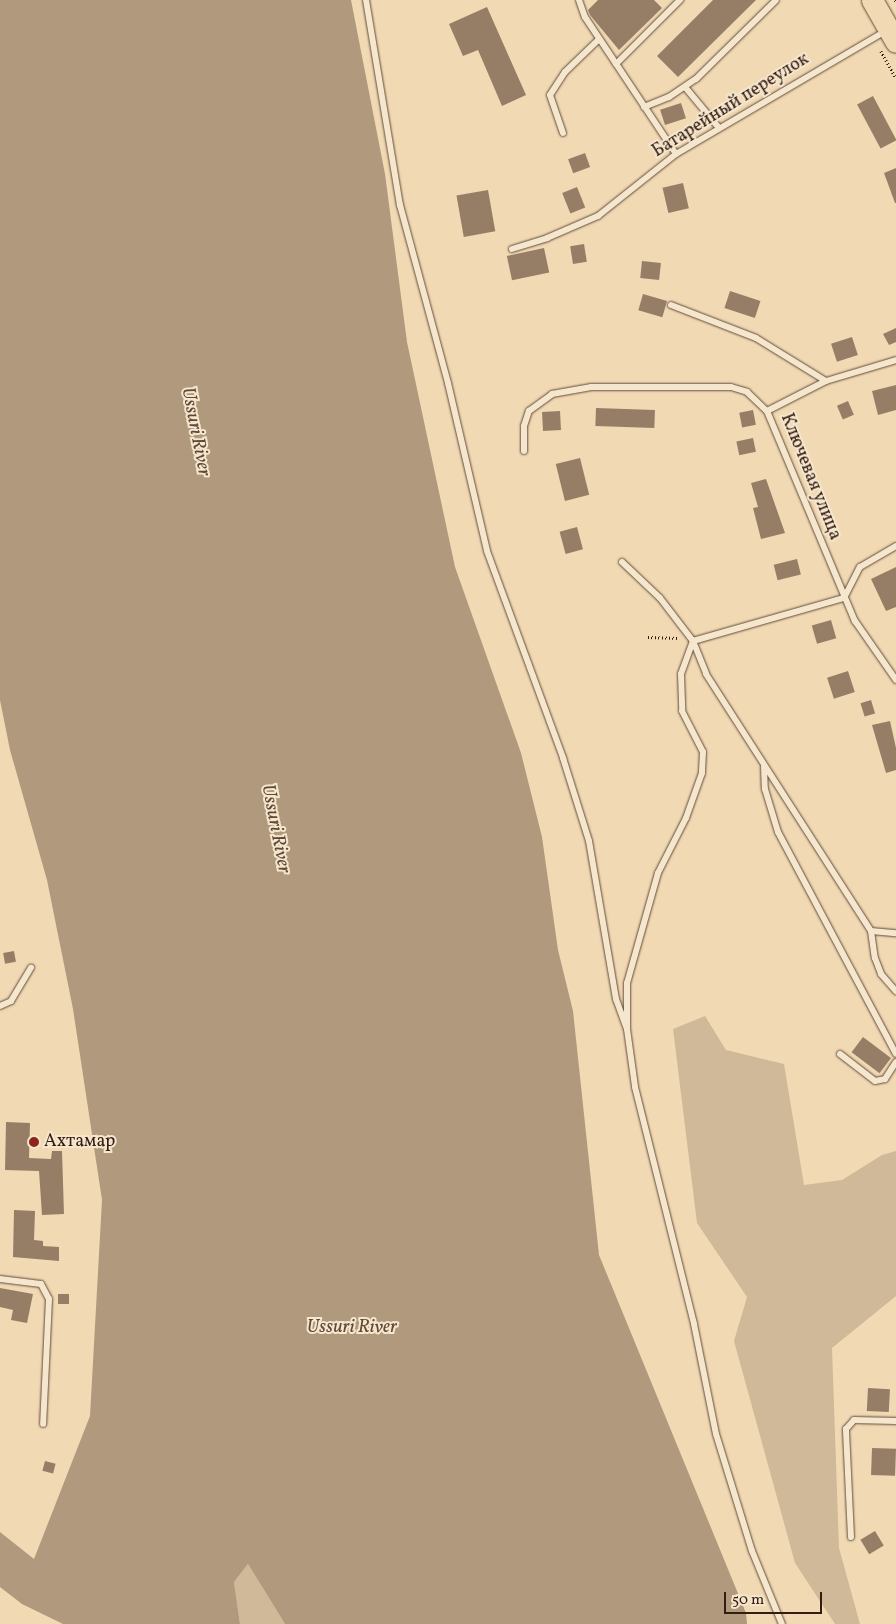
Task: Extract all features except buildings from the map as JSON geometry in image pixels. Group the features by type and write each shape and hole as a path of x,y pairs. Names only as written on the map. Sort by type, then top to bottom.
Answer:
{"main road":[{"path":"872,0 892,36"}],"lane":[{"path":"366,0 400,205 448,383 487,551 563,758 589,842 616,999 627,1029"},
{"path":"579,0 584,17 676,154"},
{"path":"616,64 680,0"},
{"path":"644,107 685,87 776,0"},
{"name":"Батарейный переулок","path":"512,249 547,238 598,216 676,154 719,128 892,36"},
{"path":"563,133 550,95 565,72 599,39"},
{"path":"685,87 719,128"},
{"path":"671,305 756,338 826,381"},
{"path":"767,411 826,381 896,360"},
{"name":"Ключевая улица","path":"524,451 524,426 536,403 552,394 591,386 731,387 747,392 767,411 844,598 871,648 896,680"},
{"path":"693,641 844,598 860,567 896,546"},
{"path":"622,562 660,598 693,641 706,674 871,931 874,958 881,974 896,991"},
{"path":"693,641 681,674 682,711 703,752 702,773 686,818 658,873 627,983 627,1029 635,1086 694,1324 716,1434 752,1551 782,1624"},
{"path":"764,764 765,788 778,832 896,1054"},
{"path":"871,931 896,932"},
{"path":"0,1006 11,1001 31,968"},
{"path":"840,1054 875,1081 884,1079 896,1062"},
{"path":"0,1279 41,1284 49,1299 43,1424"},
{"path":"851,1537 846,1429 854,1420 896,1421"}],"path":[{"path":"648,637 668,636"}],"shaded area":[{"path":"705,1016 726,1050 784,1064 804,1185 842,1180 882,1155 896,1151 896,1296 832,1348 839,1548 860,1624 835,1624 795,1563 734,1341 747,1297 697,1223 673,1029"},
{"path":"248,1564 285,1624 240,1624 234,1582"}],"water":[{"name":"Ussuri River","path":"0,0 351,0 385,174 407,342 455,567 521,753 542,837 558,950 573,1011 599,1255 746,1613 747,1624 285,1624 248,1564 234,1582 240,1624 63,1624 22,1604 0,1587 0,1532 34,1559 90,1416 102,1200 73,1009 47,880 10,750 0,700"}],"place":[{"name":"Ахтамар","path":"34,1142"}]}
